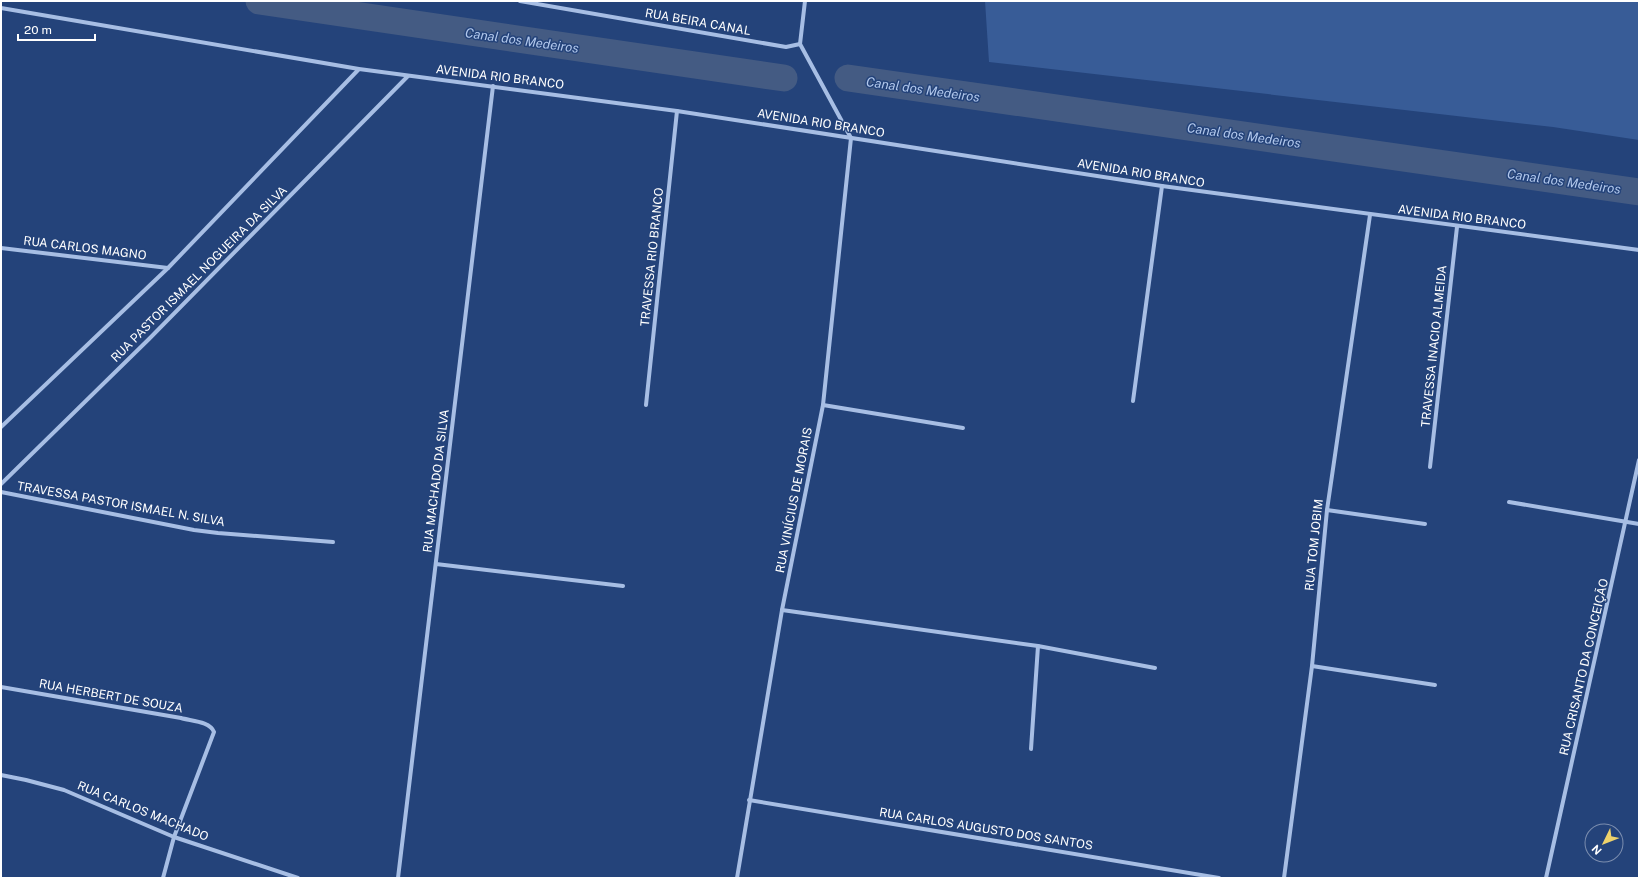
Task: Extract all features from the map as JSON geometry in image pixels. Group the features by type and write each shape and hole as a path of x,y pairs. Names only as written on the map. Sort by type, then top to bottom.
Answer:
{"street":[{"name":"RUA BEIRA CANAL","path":"520,1 786,48 800,44"},
{"path":"805,1 800,44 851,138"},
{"name":"AVENIDA RIO BRANCO","path":"1,8 359,69 677,111 1162,186 1639,250"},
{"path":"1,427 168,268 359,69"},
{"name":"RUA PASTOR ISMAEL NOGUEIRA DA SILVA","path":"1,484 149,339 408,76"},
{"name":"RUA MACHADO DA SILVA","path":"398,878 494,86"},
{"name":"TRAVESSA RIO BRANCO","path":"646,405 677,111"},
{"name":"RUA VINÍCIUS DE MORAIS","path":"737,878 782,610 823,405 851,138"},
{"path":"1133,400 1162,186"},
{"name":"RUA TOM JOBIM","path":"1284,878 1312,666 1327,510 1370,215"},
{"name":"TRAVESSA INACIO ALMEIDA","path":"1430,467 1457,226"},
{"name":"RUA CARLOS MAGNO","path":"1,248 168,268"},
{"path":"823,405 963,428"},
{"name":"RUA CRISANTO DA CONCEIÇÃO","path":"1546,878 1627,522 1639,460"},
{"name":"TRAVESSA PASTOR ISMAEL N. SILVA","path":"1,492 200,531 333,542"},
{"path":"1509,502 1639,524"},
{"path":"1327,510 1425,524"},
{"path":"436,564 623,586"},
{"path":"782,610 1038,646 1155,668"},
{"path":"1031,749 1038,646"},
{"path":"1312,666 1435,685"},
{"name":"RUA HERBERT DE SOUZA","path":"1,687 181,718 208,725 214,732 174,837"},
{"name":"RUA CARLOS MACHADO","path":"1,775 64,790 174,837 298,878"},
{"name":"RUA CARLOS AUGUSTO DOS SANTOS","path":"749,800 1219,878"},
{"path":"163,878 174,837"}],"shaded area":[{"path":"985,1 1639,1 1639,140 1553,127 989,62"}],"waterway":[{"name":"Canal dos Medeiros","path":"259,1 784,78"},
{"name":"Canal dos Medeiros","path":"848,78 1639,192"}]}
